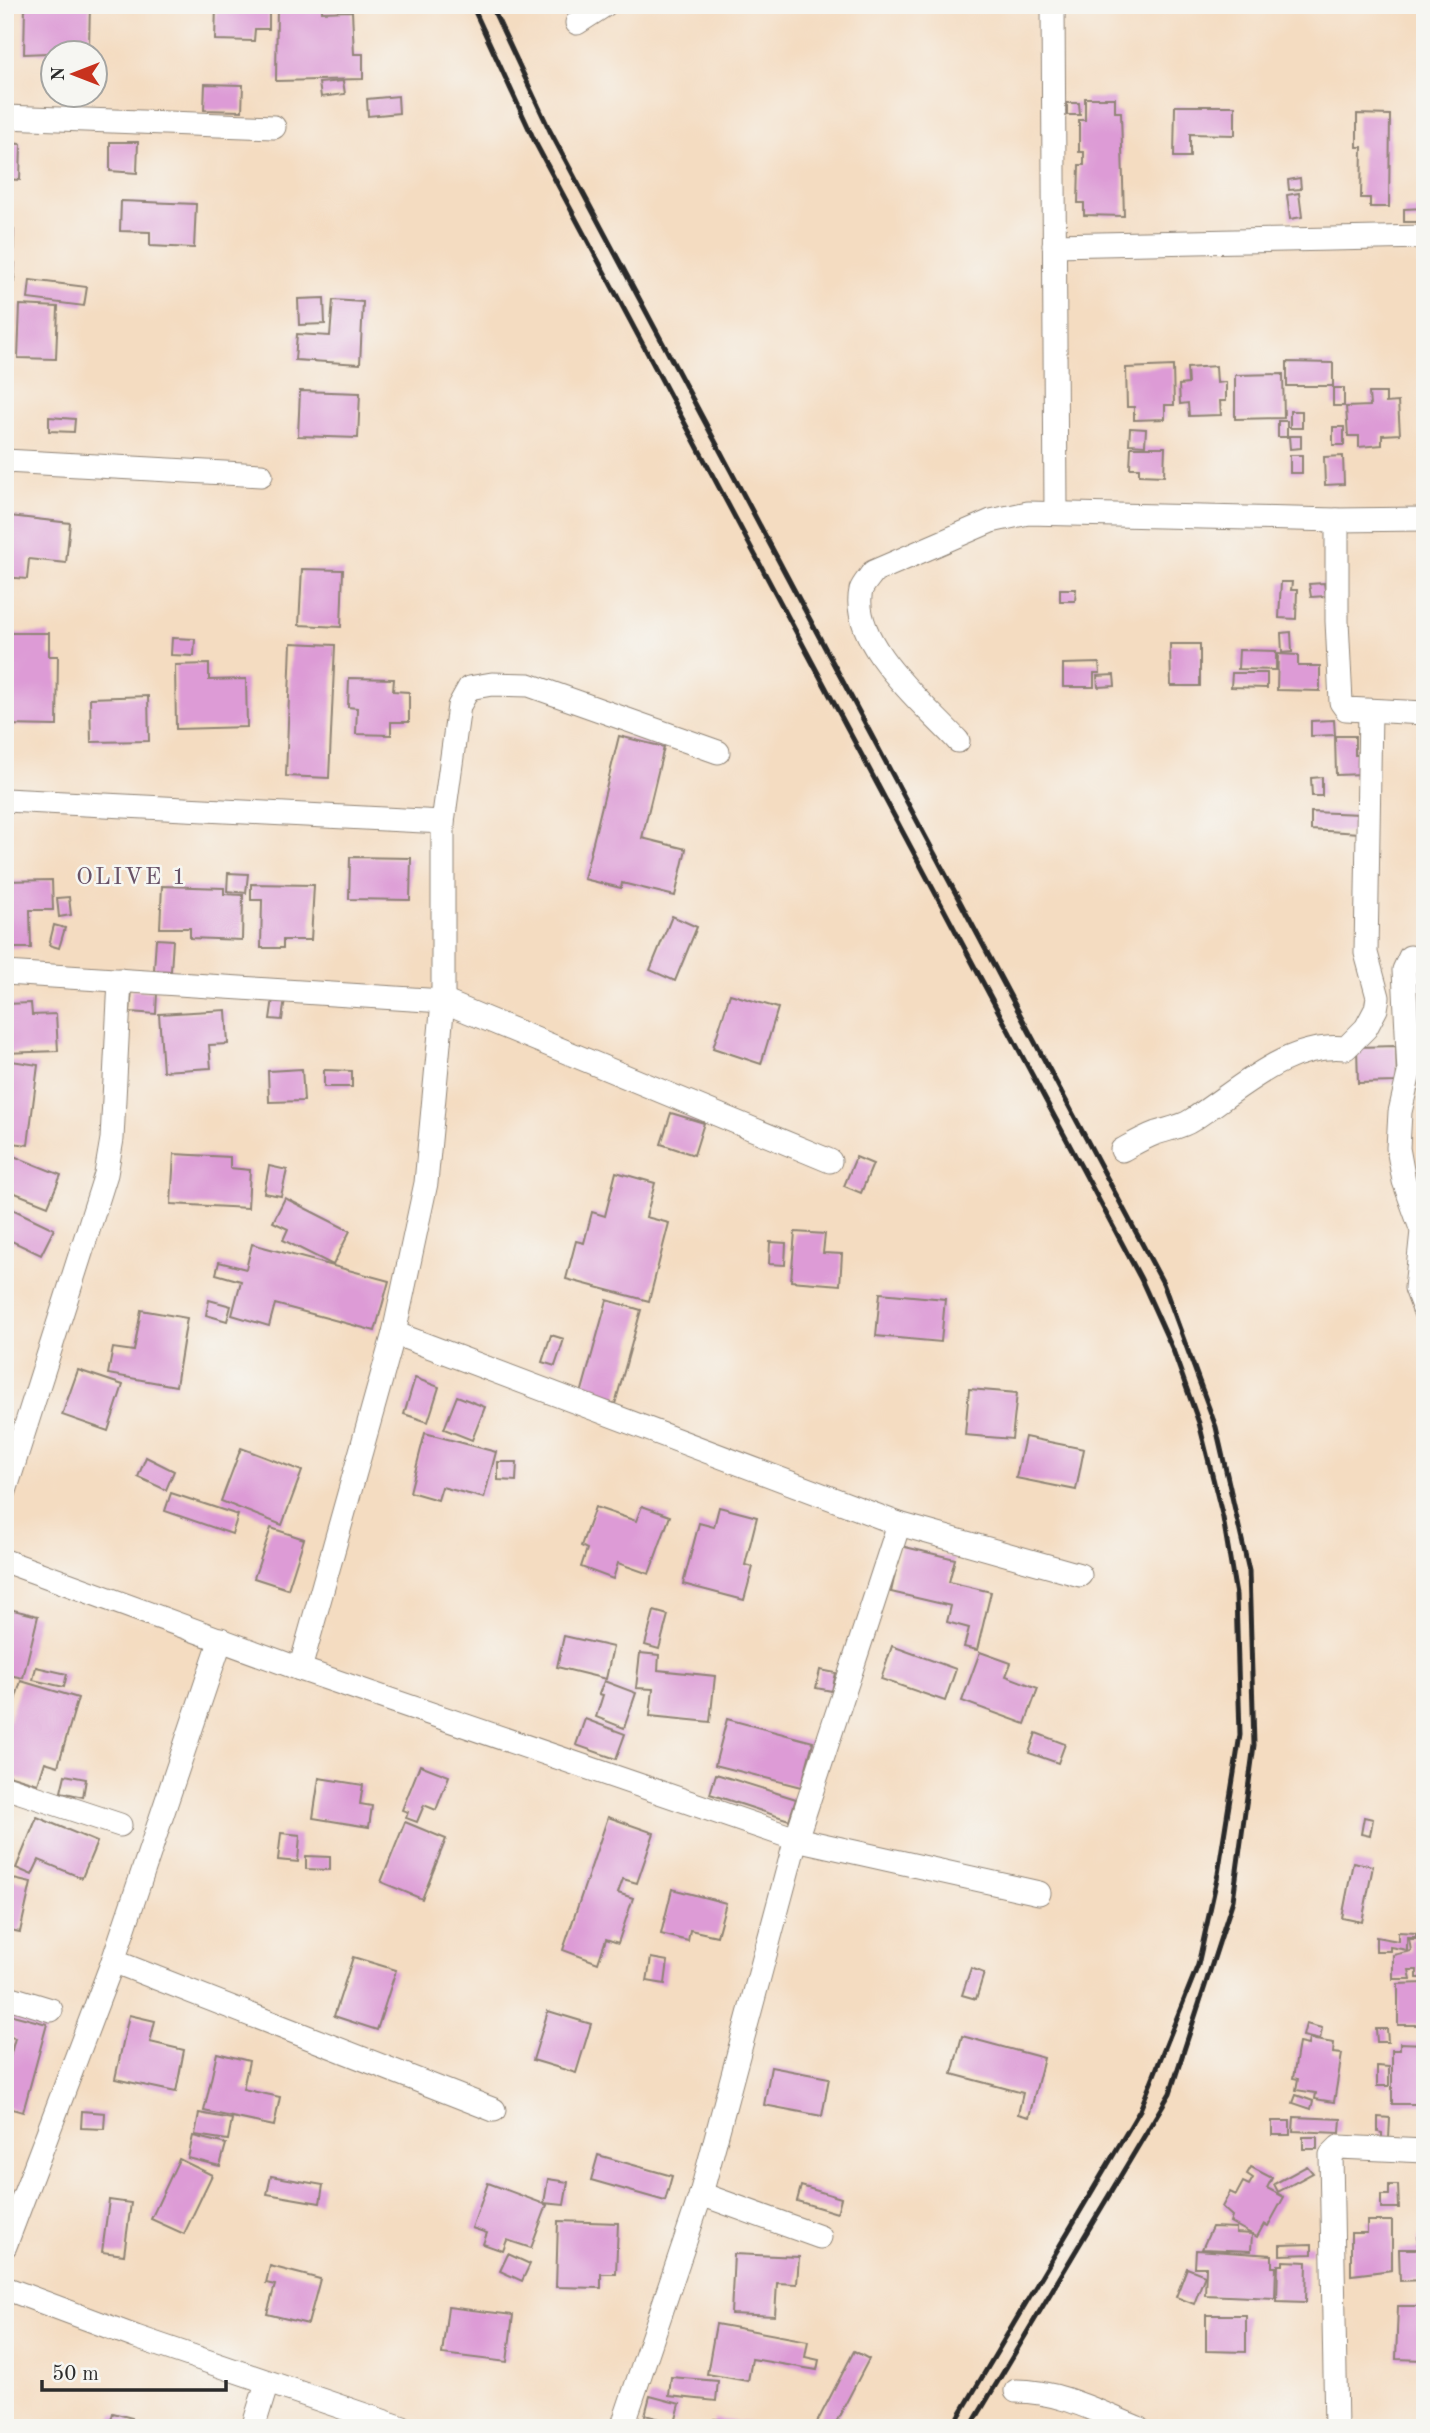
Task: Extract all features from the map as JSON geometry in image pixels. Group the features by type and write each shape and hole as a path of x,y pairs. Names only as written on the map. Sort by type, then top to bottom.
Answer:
{"street":[{"path":"577,23 605,5"},
{"path":"1053,5 1056,512"},
{"path":"5,117 274,127"},
{"path":"1054,245 1425,237"},
{"path":"5,461 261,475"},
{"path":"958,741 885,663 862,623 861,589 873,572 991,521 1028,513 1337,520 1425,519"},
{"path":"1337,520 1337,621 1342,702 1346,709 1425,713"},
{"path":"300,1669 394,1333 426,1183 443,1001 443,822 459,706 469,688 492,684 528,685 718,752"},
{"path":"1122,1150 1154,1134 1193,1120 1255,1076 1292,1056 1312,1049 1346,1048 1356,1041 1376,1009 1374,976 1366,953 1370,712"},
{"path":"5,800 443,822"},
{"path":"1374,976 1396,960 1417,956"},
{"path":"1417,956 1404,970 1409,1073 1400,1112 1398,1148 1404,1181 1422,1231 1416,1288 1425,1312"},
{"path":"5,973 443,1001 830,1161"},
{"path":"5,1491 106,1174 112,1139 120,981"},
{"path":"394,1333 899,1524 1080,1574"},
{"path":"622,2428 701,2194 796,1839 899,1524"},
{"path":"5,1561 300,1669 796,1839 1038,1893"},
{"path":"5,2246 113,1961 221,1639"},
{"path":"5,1787 120,1825"},
{"path":"113,1961 494,2110"},
{"path":"5,1996 51,2010"},
{"path":"1336,2428 1331,2155 1339,2147 1425,2151"},
{"path":"701,2194 820,2237"},
{"path":"5,2288 267,2383 403,2428"},
{"path":"253,2428 267,2383"},
{"path":"1016,2391 1043,2392 1064,2398 1138,2428"}],"building":[{"path":"25,5 90,5 89,38 38,38 38,53 24,54"},
{"path":"216,5 269,5 269,29 255,29 254,41 215,40"},
{"path":"277,5 322,5 322,12 352,11 354,54 363,54 363,79 276,81"},
{"path":"343,81 345,94 321,97 319,83"},
{"path":"205,84 243,85 242,111 204,110"},
{"path":"398,96 399,113 368,116 367,99"},
{"path":"1085,98 1115,98 1115,112 1121,112 1124,216 1084,215 1084,203 1078,203 1079,165 1084,165 1084,152 1079,152 1079,120 1085,120"},
{"path":"1067,103 1079,103 1080,115 1067,115"},
{"path":"1175,106 1235,106 1235,135 1190,134 1190,157 1174,157"},
{"path":"1357,114 1390,115 1389,207 1370,207 1370,198 1361,198 1362,147 1357,147"},
{"path":"110,142 138,142 137,173 110,171"},
{"path":"5,143 21,144 20,180 5,179"},
{"path":"1300,178 1301,189 1289,190 1288,180"},
{"path":"1299,193 1302,217 1290,219 1287,195"},
{"path":"121,201 196,204 194,248 150,246 150,232 120,231"},
{"path":"1425,208 1425,222 1404,222 1404,209"},
{"path":"5,230 14,230 13,259 5,258"},
{"path":"5,262 15,263 14,282 5,282"},
{"path":"30,280 87,287 84,306 28,299"},
{"path":"324,298 325,324 299,325 298,299"},
{"path":"333,300 363,302 360,364 295,360 297,334 330,336"},
{"path":"20,305 58,307 56,359 18,358"},
{"path":"1287,362 1333,363 1333,386 1287,386"},
{"path":"1173,366 1174,405 1165,405 1165,419 1134,420 1134,407 1127,407 1126,368"},
{"path":"1216,366 1217,383 1226,382 1226,401 1220,401 1221,415 1189,416 1188,403 1180,404 1179,385 1188,384 1187,368"},
{"path":"1283,374 1284,418 1235,419 1235,375"},
{"path":"1333,388 1344,388 1344,406 1333,406"},
{"path":"300,391 360,393 358,438 298,436"},
{"path":"1369,393 1386,393 1386,403 1398,402 1400,434 1382,435 1382,445 1359,447 1359,436 1348,436 1346,407 1370,406"},
{"path":"1290,411 1302,411 1302,428 1290,428"},
{"path":"49,417 75,419 74,432 49,431"},
{"path":"1278,421 1287,421 1287,437 1278,437"},
{"path":"1333,427 1344,427 1344,445 1333,445"},
{"path":"1130,428 1146,429 1145,445 1129,444"},
{"path":"1289,436 1301,436 1301,448 1290,449"},
{"path":"1131,447 1165,447 1164,476 1139,475 1139,468 1130,468"},
{"path":"1290,455 1302,455 1302,473 1290,473"},
{"path":"1343,456 1344,484 1325,485 1324,457"},
{"path":"10,516 70,523 66,563 29,559 27,579 5,577"},
{"path":"302,569 343,570 341,627 299,625"},
{"path":"1281,582 1292,582 1291,590 1297,590 1296,619 1279,618"},
{"path":"1324,583 1326,596 1311,597 1309,584"},
{"path":"1060,589 1076,589 1075,601 1060,601"},
{"path":"1291,632 1292,652 1282,653 1281,633"},
{"path":"5,633 49,633 49,656 58,656 57,726 5,725"},
{"path":"172,638 195,639 194,656 171,655"},
{"path":"291,643 335,645 329,778 286,776"},
{"path":"1170,644 1200,644 1200,686 1171,686"},
{"path":"1239,650 1276,651 1276,670 1238,669"},
{"path":"1278,654 1298,655 1298,666 1320,666 1320,691 1277,690"},
{"path":"1099,663 1100,673 1094,673 1094,687 1063,687 1063,664"},
{"path":"209,664 209,680 246,679 247,727 176,729 175,665"},
{"path":"1232,673 1267,673 1267,688 1231,687"},
{"path":"1114,675 1115,686 1098,687 1097,676"},
{"path":"349,678 394,679 393,691 409,692 409,722 391,722 391,735 356,734 357,708 348,707"},
{"path":"148,696 149,741 91,742 90,698"},
{"path":"1334,720 1335,735 1311,736 1311,721"},
{"path":"619,736 664,747 642,838 686,849 675,896 622,883 621,888 584,879"},
{"path":"1335,736 1355,736 1355,755 1363,755 1363,774 1336,775"},
{"path":"1322,777 1322,796 1312,796 1311,778"},
{"path":"1311,812 1361,814 1360,833 1311,830"},
{"path":"350,857 411,858 410,900 349,899"},
{"path":"228,873 248,874 246,893 227,891"},
{"path":"52,880 53,910 30,910 31,948 5,948 5,881"},
{"path":"251,884 314,885 311,940 283,940 283,948 261,948 262,900 251,900"},
{"path":"162,886 224,888 224,894 243,895 242,940 190,938 190,928 160,928"},
{"path":"69,897 71,915 59,917 57,898"},
{"path":"672,916 697,927 675,981 650,970"},
{"path":"54,925 65,928 59,948 49,945"},
{"path":"156,939 173,940 171,971 154,970"},
{"path":"132,990 157,992 156,1014 130,1012"},
{"path":"730,994 778,1008 761,1064 713,1048"},
{"path":"273,998 285,999 282,1020 270,1019"},
{"path":"31,1003 32,1015 56,1014 58,1051 5,1053 5,1004"},
{"path":"226,1010 228,1044 209,1045 211,1068 163,1071 159,1014"},
{"path":"1396,1046 1397,1082 1358,1083 1357,1047"},
{"path":"5,1060 38,1065 28,1145 5,1142"},
{"path":"302,1069 304,1101 269,1102 268,1071"},
{"path":"324,1070 352,1071 352,1087 324,1087"},
{"path":"671,1113 704,1123 694,1155 661,1144"},
{"path":"6,1153 61,1175 48,1206 5,1189"},
{"path":"174,1154 230,1157 230,1168 250,1170 248,1208 171,1204"},
{"path":"856,1157 873,1164 861,1193 844,1186"},
{"path":"269,1166 287,1170 281,1196 264,1193"},
{"path":"616,1172 655,1183 646,1217 669,1223 649,1301 566,1279 576,1241 584,1243 592,1212 605,1216"},
{"path":"285,1198 350,1231 333,1265 283,1240 288,1229 273,1222"},
{"path":"6,1206 54,1229 41,1255 5,1238"},
{"path":"795,1232 825,1234 823,1253 842,1254 840,1285 791,1281"},
{"path":"770,1242 786,1243 785,1265 769,1264"},
{"path":"252,1244 389,1281 375,1331 275,1304 269,1326 232,1315 241,1281 216,1274 219,1262 246,1269"},
{"path":"880,1293 945,1299 941,1342 876,1336"},
{"path":"209,1300 231,1306 227,1321 206,1315"},
{"path":"607,1300 641,1310 615,1404 581,1394"},
{"path":"141,1310 187,1318 176,1386 108,1374 113,1348 134,1351"},
{"path":"551,1335 564,1339 555,1366 542,1362"},
{"path":"78,1370 123,1385 108,1431 62,1415"},
{"path":"415,1378 439,1387 428,1422 404,1414"},
{"path":"969,1389 1017,1393 1012,1439 965,1435"},
{"path":"457,1396 485,1407 472,1440 444,1429"},
{"path":"425,1433 496,1452 484,1498 442,1487 438,1500 410,1492"},
{"path":"1025,1437 1084,1449 1076,1490 1016,1478"},
{"path":"241,1448 302,1471 282,1525 221,1501"},
{"path":"146,1457 174,1471 166,1490 138,1477"},
{"path":"498,1462 517,1462 516,1481 498,1480"},
{"path":"171,1493 238,1515 232,1534 165,1511"},
{"path":"642,1506 670,1516 649,1574 618,1563 613,1579 581,1567 587,1549 581,1546 595,1507 636,1521"},
{"path":"719,1507 757,1517 745,1565 753,1567 744,1600 683,1584 699,1523 714,1527"},
{"path":"271,1528 304,1539 288,1589 254,1578"},
{"path":"901,1546 955,1559 949,1582 991,1592 977,1650 964,1647 969,1628 947,1622 951,1606 891,1592"},
{"path":"5,1608 38,1616 23,1678 5,1674"},
{"path":"654,1611 668,1615 659,1649 645,1645"},
{"path":"564,1636 613,1647 606,1679 557,1667"},
{"path":"892,1646 956,1669 945,1701 881,1679"},
{"path":"980,1652 1011,1663 1006,1676 1038,1688 1025,1724 962,1701"},
{"path":"640,1653 659,1655 658,1670 715,1676 710,1722 650,1716 653,1689 636,1688"},
{"path":"36,1667 67,1674 64,1687 33,1680"},
{"path":"820,1670 836,1673 832,1691 816,1688"},
{"path":"21,1681 78,1698 58,1766 45,1762 38,1784 5,1774 5,1733"},
{"path":"604,1681 636,1693 624,1728 596,1717"},
{"path":"585,1719 625,1734 616,1759 576,1745"},
{"path":"727,1719 813,1742 801,1787 715,1765"},
{"path":"1036,1733 1065,1744 1058,1763 1029,1753"},
{"path":"420,1765 449,1776 436,1810 424,1805 417,1822 406,1818 408,1812 402,1810"},
{"path":"716,1774 796,1799 789,1820 710,1794"},
{"path":"65,1775 86,1779 83,1797 61,1792"},
{"path":"319,1778 363,1785 360,1804 372,1806 369,1827 313,1818"},
{"path":"37,1817 97,1842 82,1878 39,1860 32,1875 16,1868"},
{"path":"608,1817 654,1833 637,1883 623,1879 618,1893 633,1898 618,1943 606,1939 598,1963 563,1950"},
{"path":"1364,1817 1373,1819 1370,1836 1361,1834"},
{"path":"405,1822 446,1839 422,1899 381,1882"},
{"path":"281,1833 300,1835 298,1862 278,1860"},
{"path":"306,1856 330,1857 330,1870 306,1869"},
{"path":"1353,1862 1373,1866 1362,1922 1342,1918"},
{"path":"5,1877 31,1883 20,1932 5,1929"},
{"path":"672,1889 726,1903 717,1936 690,1930 688,1941 661,1934"},
{"path":"1418,1929 1425,1929 1425,1978 1417,1978 1417,1970 1409,1970 1411,1979 1393,1979 1393,1955 1411,1951 1409,1939 1419,1939"},
{"path":"1398,1932 1416,1933 1416,1937 1407,1937 1407,1950 1390,1947 1390,1951 1376,1951 1376,1937 1398,1941"},
{"path":"353,1957 396,1970 377,2030 334,2016"},
{"path":"651,1958 668,1961 665,1984 647,1981"},
{"path":"971,1968 984,1973 976,1999 962,1995"},
{"path":"1425,1983 1425,2025 1398,2025 1398,1984"},
{"path":"548,2011 591,2024 576,2073 533,2060"},
{"path":"5,2013 47,2024 23,2112 5,2107 5,2076 15,2038 5,2036"},
{"path":"129,2015 155,2021 150,2042 184,2050 176,2092 115,2079"},
{"path":"1306,2024 1322,2028 1320,2040 1303,2036"},
{"path":"1376,2029 1387,2029 1388,2042 1377,2042"},
{"path":"962,2036 1044,2058 1029,2117 1018,2114 1023,2093 952,2074"},
{"path":"1309,2039 1334,2043 1333,2053 1342,2054 1334,2102 1315,2099 1316,2093 1296,2090 1298,2079 1293,2078 1299,2043 1308,2045"},
{"path":"1400,2043 1425,2044 1425,2104 1392,2104 1392,2050 1400,2050"},
{"path":"217,2053 249,2061 243,2089 280,2097 274,2126 204,2111"},
{"path":"1377,2066 1389,2067 1389,2086 1377,2086"},
{"path":"771,2067 829,2078 822,2116 764,2105"},
{"path":"1296,2095 1313,2101 1311,2109 1293,2103"},
{"path":"82,2111 105,2113 104,2129 81,2128"},
{"path":"199,2113 232,2119 228,2140 195,2135"},
{"path":"1294,2117 1341,2119 1340,2133 1293,2131"},
{"path":"1378,2117 1390,2118 1389,2139 1382,2139 1382,2133 1378,2132"},
{"path":"1272,2121 1290,2121 1290,2135 1272,2135"},
{"path":"193,2136 226,2144 220,2166 188,2158"},
{"path":"1303,2137 1317,2137 1317,2149 1303,2149"},
{"path":"598,2155 672,2176 665,2201 591,2180"},
{"path":"179,2159 212,2175 184,2234 151,2219"},
{"path":"1307,2166 1313,2173 1278,2192 1274,2184"},
{"path":"1251,2167 1272,2178 1267,2188 1284,2197 1268,2226 1264,2224 1257,2237 1230,2222 1232,2216 1222,2207 1230,2192 1236,2195 1243,2182 1249,2185 1253,2178 1247,2174"},
{"path":"271,2176 323,2185 320,2203 267,2194"},
{"path":"548,2179 568,2182 564,2205 544,2203"},
{"path":"488,2183 547,2205 531,2248 507,2240 503,2251 483,2244 487,2233 472,2228"},
{"path":"1389,2185 1398,2185 1399,2208 1381,2208 1381,2195 1389,2195"},
{"path":"801,2186 841,2198 837,2213 797,2201"},
{"path":"109,2200 131,2203 124,2255 102,2252"},
{"path":"558,2221 618,2223 616,2274 601,2274 601,2288 556,2287"},
{"path":"1367,2221 1392,2221 1392,2270 1351,2275 1351,2233 1367,2233"},
{"path":"1212,2227 1236,2228 1236,2233 1252,2234 1251,2251 1202,2249"},
{"path":"1418,2237 1425,2237 1425,2280 1400,2281 1399,2249 1419,2249"},
{"path":"1312,2244 1312,2254 1280,2255 1280,2245"},
{"path":"1196,2250 1272,2255 1272,2267 1276,2267 1275,2298 1205,2295 1206,2267 1195,2267"},
{"path":"508,2254 530,2264 522,2281 500,2271"},
{"path":"734,2254 799,2257 797,2284 777,2283 775,2316 731,2314"},
{"path":"1283,2261 1307,2262 1306,2302 1277,2301 1278,2265 1283,2265"},
{"path":"270,2266 320,2279 308,2324 267,2314 275,2285 266,2283"},
{"path":"1187,2268 1205,2275 1194,2304 1176,2297"},
{"path":"1398,2306 1425,2306 1424,2360 1396,2359"},
{"path":"448,2307 513,2315 507,2362 442,2354"},
{"path":"1206,2315 1246,2315 1246,2352 1206,2351"},
{"path":"716,2324 808,2341 805,2357 819,2360 817,2370 752,2359 748,2381 707,2374"},
{"path":"854,2351 869,2359 833,2428 814,2428"},
{"path":"671,2377 718,2381 716,2401 669,2396"},
{"path":"650,2396 680,2404 675,2423 645,2415"},
{"path":"113,2413 132,2418 130,2428 109,2428"},
{"path":"714,2419 751,2423 750,2428 713,2428"}],"railway":[{"path":"472,5 536,144 1141,1279 1173,1350 1199,1423 1223,1518 1236,1595 1240,1735 1218,1874 1198,1965 1140,2110 952,2428"},
{"path":"491,5 550,131 1163,1283 1216,1427 1249,1571 1254,1745 1233,1900 1170,2093 970,2428"}],"district":[{"name":"OLIVE 1","path":"132,876"}]}
